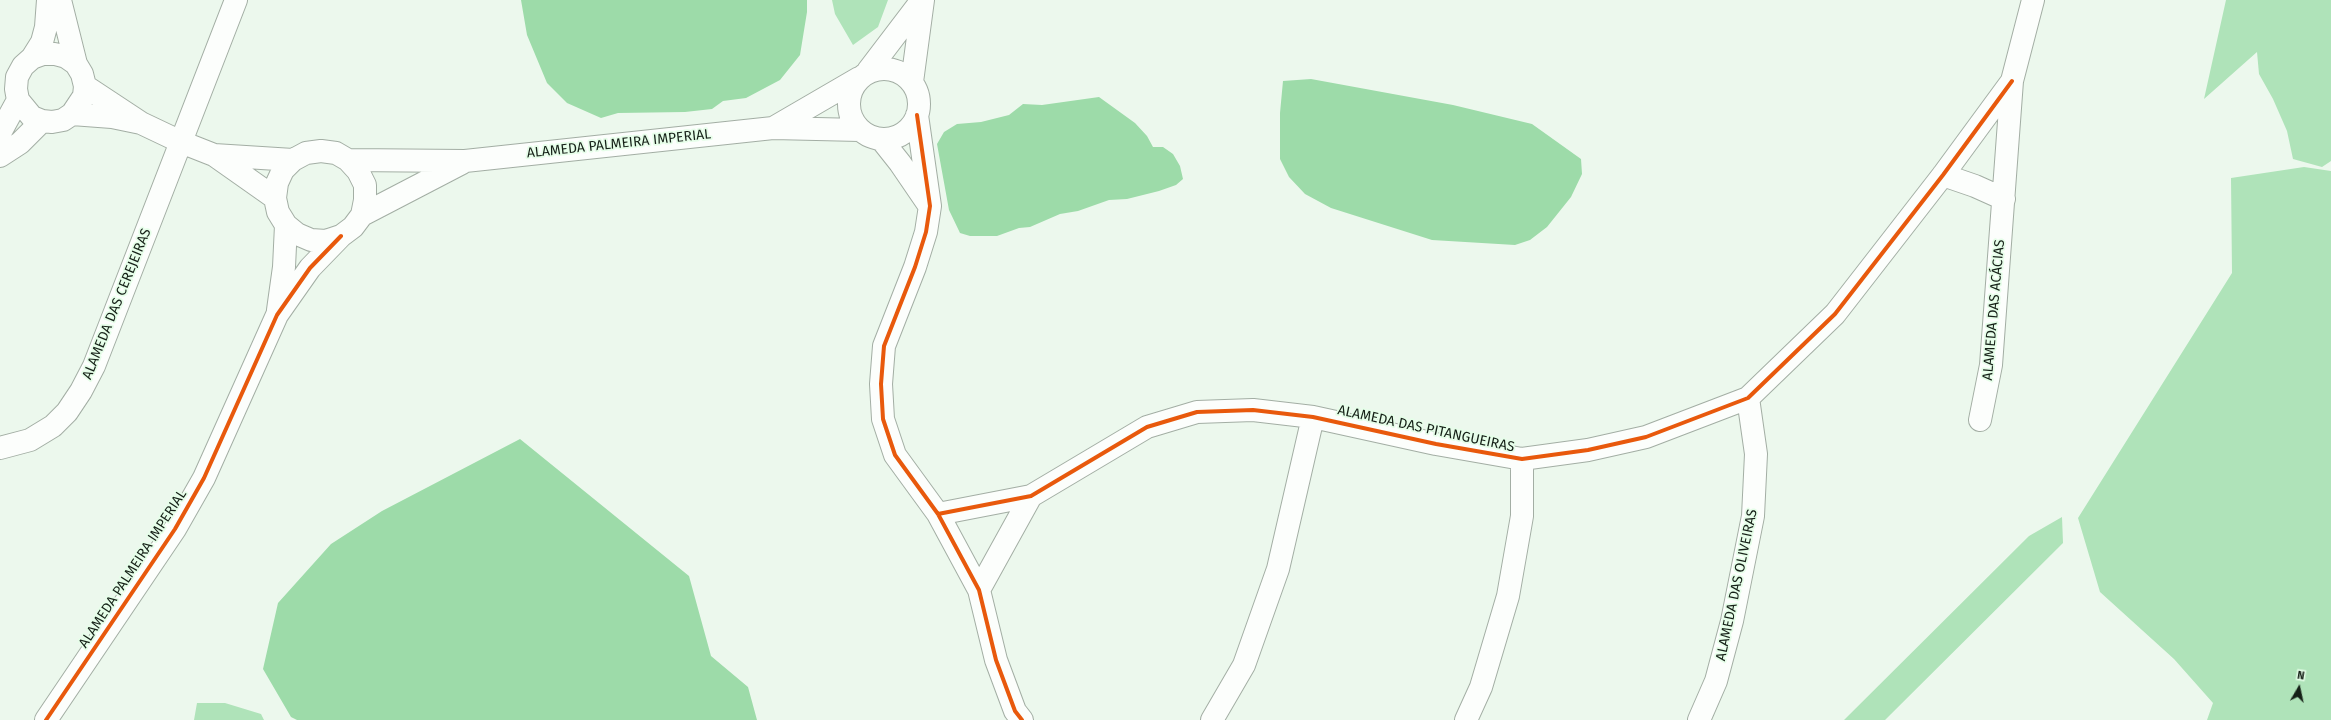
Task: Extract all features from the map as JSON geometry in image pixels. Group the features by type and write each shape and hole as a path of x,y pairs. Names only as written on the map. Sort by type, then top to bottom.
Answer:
{"street":[{"path":"48,0 46,27 42,42 32,58 23,66 17,77 16,89 18,100 32,117 42,121 58,121 72,114 79,106 84,96 85,86 82,74 76,64 60,0"},
{"name":"ALAMEDA DAS CEREJEIRAS","path":"0,448 30,440 53,426 67,412 81,391 94,366 236,0"},
{"path":"773,128 864,75 880,68 892,69 903,74 912,82 917,92 919,104 917,116 912,126 903,134 892,138 881,139 870,136 860,130 852,121 848,110 850,93 864,75 923,0"},
{"path":"912,82 923,0"},
{"path":"2012,80 2033,0"},
{"path":"32,58 43,54 55,54 66,57 76,64"},
{"name":"ALAMEDA DAS PITANGUEIRAS","path":"938,514 1030,496 1147,427 1197,412 1253,410 1313,416 1436,444 1522,459 1588,450 1646,437 1748,398 1835,314 1943,175 2012,80"},
{"name":"ALAMEDA DAS ACÁCIAS","path":"1980,420 1991,365 2012,80"},
{"path":"85,86 141,123 181,142 214,155 275,198"},
{"path":"0,133 18,100"},
{"path":"72,114 112,117 141,123"},
{"path":"917,116 930,206 926,232 915,267 884,346 880,384 883,419 895,455 938,514 979,590 996,660 1015,711 1022,720"},
{"path":"0,156 20,143 42,121"},
{"name":"ALAMEDA PALMEIRA IMPERIAL","path":"348,160 464,161 773,128 860,130"},
{"path":"881,139 900,162 930,206"},
{"path":"341,236 326,240 311,240 297,234 286,225 278,212 275,198 277,183 283,170 293,160 306,153 321,150 336,153 348,160 358,171 365,185 365,200 362,215"},
{"path":"214,155 251,159 293,160"},
{"path":"277,315 310,268 341,236 353,227 362,215 464,161"},
{"path":"1943,175 1975,186 2004,199"},
{"path":"277,315 284,267 286,225"},
{"name":"ALAMEDA PALMEIRA IMPERIAL","path":"46,720 175,529 204,478 277,315"},
{"name":"ALAMEDA DAS OLIVEIRAS","path":"1698,720 1716,681 1732,621 1753,516 1756,454 1748,398"},
{"path":"1212,720 1244,665 1278,569 1313,416"},
{"path":"1466,720 1481,687 1508,596 1522,516 1522,459"},
{"path":"979,590 1030,496"}],"shaded area":[{"path":"521,0 807,0 807,12 800,55 780,80 746,98 723,101 712,109 685,112 618,113 601,118 567,103 547,83 527,35"},
{"path":"832,0 888,0 878,27 853,45 835,14"},
{"path":"2226,0 2331,0 2331,161 2322,167 2293,159 2287,131 2273,99 2259,74 2257,52 2204,99"},
{"path":"1311,79 1453,105 1532,124 1581,159 1582,174 1571,197 1547,227 1530,240 1515,245 1432,240 1331,208 1305,194 1289,177 1280,159 1280,113 1283,81"},
{"path":"1099,97 1135,123 1147,136 1153,147 1163,147 1173,154 1180,166 1183,179 1176,185 1159,191 1127,199 1109,200 1078,211 1060,214 1030,227 1019,228 997,236 970,236 960,233 949,210 937,144 944,132 957,124 981,122 1009,115 1023,104 1042,105"},
{"path":"2304,167 2331,171 2331,720 2207,720 2213,703 2174,659 2100,592 2078,518 2232,273 2231,178"},
{"path":"520,439 689,576 711,656 748,687 757,720 297,720 291,717 263,669 278,603 331,544 382,511"},
{"path":"2062,517 2063,543 1885,720 1844,720 2029,536"},
{"path":"197,703 225,703 261,714 264,720 194,720"}],"cycle path":[{"path":"938,514 1031,496 1147,427 1197,412 1253,410 1313,417 1436,444 1522,459 1588,450 1646,437 1748,398 1835,314 1943,175 2012,81"},
{"path":"917,115 930,206 926,232 915,267 884,346 881,384 883,419 895,455 938,514 979,590 996,660 1015,711 1022,720"},
{"path":"46,720 175,529 204,478 277,315 310,268 341,236"}]}
